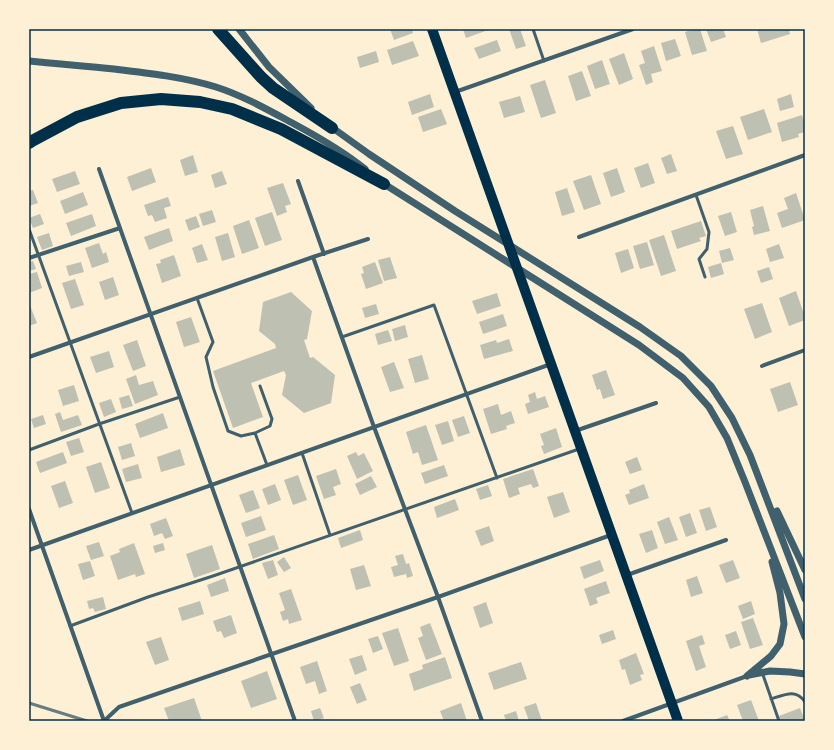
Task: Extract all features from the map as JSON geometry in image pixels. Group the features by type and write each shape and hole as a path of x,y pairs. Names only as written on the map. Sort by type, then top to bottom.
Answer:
{"highway":[{"path":"218,29 261,77 273,88 332,128"},
{"path":"29,143 77,117 121,103 161,99 200,102 232,109 281,129 384,184"}],"main road":[{"path":"432,29 678,721"}],"street":[{"path":"239,29 269,67 300,99 332,128 455,211 640,327 681,356 711,386 732,418 805,570"},
{"path":"455,92 634,29"},
{"path":"29,61 148,73 184,79 217,88 255,102 319,137 358,163 384,184 639,345 683,378 709,407 727,438 805,637"},
{"path":"579,237 805,155"},
{"path":"99,169 295,721"},
{"path":"298,181 324,254"},
{"path":"29,258 120,228"},
{"path":"29,357 368,239"},
{"path":"313,257 482,721"},
{"path":"762,366 805,350"},
{"path":"29,550 551,364"},
{"path":"575,431 656,403"},
{"path":"750,456 805,599"},
{"path":"29,509 104,721 119,707 438,597 612,534"},
{"path":"747,676 771,656 780,644 784,624 780,593 760,520"},
{"path":"626,575 726,540"},
{"path":"623,721 747,676 762,672 770,671 805,674"}],"lane":[{"path":"533,29 544,61"},
{"path":"696,195 709,232 707,249 699,259 705,277"},
{"path":"29,229 132,513"},
{"path":"197,298 213,342 206,357 213,386 228,431 241,436 255,433 270,426 272,419 260,386"},
{"path":"342,337 434,305 497,478"},
{"path":"29,450 99,424 180,397"},
{"path":"255,433 267,465"},
{"path":"70,626 148,597 405,510 581,448"},
{"path":"302,452 330,535"},
{"path":"762,672 779,721"},
{"path":"771,699 790,694 797,694 805,702"}],"building":[{"path":"390,29 412,29 413,33 394,40"},
{"path":"463,29 491,29 466,38"},
{"path":"509,29 520,29 526,46 516,49"},
{"path":"700,29 707,51 692,55 685,32"},
{"path":"706,29 723,29 726,37 711,42"},
{"path":"757,29 789,29 790,34 761,43"},
{"path":"675,39 681,56 666,61 661,43"},
{"path":"497,40 501,51 479,59 474,48"},
{"path":"413,41 419,56 392,65 387,50"},
{"path":"654,46 662,71 651,74 653,82 646,85 639,65 645,63 641,51"},
{"path":"376,51 379,62 360,68 357,57"},
{"path":"624,53 633,79 619,85 609,59"},
{"path":"602,60 610,84 595,89 587,66"},
{"path":"582,71 591,96 576,101 568,76"},
{"path":"545,80 556,113 541,118 530,85"},
{"path":"430,94 434,107 412,115 408,102"},
{"path":"791,94 794,107 780,111 777,99"},
{"path":"520,96 525,112 504,118 499,102"},
{"path":"441,109 447,124 423,132 418,117"},
{"path":"764,109 772,132 748,140 740,117"},
{"path":"802,115 805,132 798,134 799,137 782,142 777,123"},
{"path":"733,126 743,154 726,159 716,131"},
{"path":"671,154 677,171 667,174 661,158"},
{"path":"193,155 198,172 185,176 180,160"},
{"path":"648,163 655,183 641,188 634,168"},
{"path":"151,168 156,182 132,191 127,177"},
{"path":"617,168 625,192 611,197 603,173"},
{"path":"75,171 80,184 57,192 52,179"},
{"path":"222,171 227,184 215,188 211,175"},
{"path":"591,175 601,204 584,210 573,181"},
{"path":"283,183 291,204 285,206 287,212 277,216 267,188"},
{"path":"567,188 575,212 562,216 555,192"},
{"path":"33,190 38,203 29,206 29,191"},
{"path":"83,192 88,205 65,214 60,201"},
{"path":"796,193 805,220 782,228 777,213 788,209 784,198"},
{"path":"168,197 171,206 164,208 167,218 155,222 152,215 148,216 144,205"},
{"path":"763,206 770,231 754,235 752,227 754,226 750,210"},
{"path":"212,210 216,222 203,226 199,214"},
{"path":"272,212 282,240 265,246 255,218"},
{"path":"731,212 737,232 725,236 718,216"},
{"path":"40,214 44,224 33,228 29,218"},
{"path":"92,214 96,226 71,236 66,223"},
{"path":"196,216 200,227 189,231 185,220"},
{"path":"249,220 259,248 242,254 233,226"},
{"path":"701,221 706,236 699,238 701,241 677,249 671,231"},
{"path":"169,228 173,241 149,250 144,237"},
{"path":"49,233 53,246 42,250 37,237"},
{"path":"228,233 235,257 222,261 215,237"},
{"path":"664,235 676,271 661,276 649,240"},
{"path":"647,242 654,265 640,269 633,246"},
{"path":"99,243 103,254 106,252 109,262 92,268 85,248"},
{"path":"202,244 208,260 197,263 192,248"},
{"path":"779,244 784,258 770,262 766,249"},
{"path":"730,248 734,260 722,263 719,251"},
{"path":"628,249 634,268 621,273 615,253"},
{"path":"174,255 181,276 162,283 156,264 161,263 160,260"},
{"path":"390,257 397,278 384,281 378,260"},
{"path":"33,261 36,269 29,271 29,262"},
{"path":"81,262 84,272 69,276 66,266"},
{"path":"375,262 383,283 366,289 361,274 364,273 362,267"},
{"path":"721,263 724,274 711,278 708,267"},
{"path":"769,267 773,279 761,283 757,271"},
{"path":"37,272 42,288 29,293 29,274"},
{"path":"113,277 119,295 105,300 99,282"},
{"path":"75,279 84,305 71,309 62,283"},
{"path":"796,291 805,320 789,326 779,298"},
{"path":"291,292 312,311 307,339 304,340 310,358 313,357 335,375 331,403 304,413 282,395 286,375 284,371 251,383 263,417 233,428 213,371 276,348 275,344 259,331 263,302"},
{"path":"497,293 501,306 477,314 472,301"},
{"path":"29,303 37,323 29,326"},
{"path":"762,303 772,332 755,339 744,309"},
{"path":"376,304 379,314 365,318 362,308"},
{"path":"503,314 507,326 483,334 479,322"},
{"path":"191,317 200,342 184,347 176,322"},
{"path":"405,325 408,337 395,341 392,329"},
{"path":"388,330 392,341 378,345 375,334"},
{"path":"509,339 513,351 484,359 480,345 496,340 497,343"},
{"path":"137,340 146,366 133,371 123,345"},
{"path":"109,351 114,367 96,373 90,357"},
{"path":"422,355 429,379 415,383 408,359"},
{"path":"394,362 404,388 390,392 381,367"},
{"path":"606,370 615,395 603,399 600,389 597,390 592,375"},
{"path":"136,375 139,385 153,381 158,395 135,404 126,379"},
{"path":"790,382 798,405 778,412 770,389"},
{"path":"74,385 79,401 63,406 58,390"},
{"path":"535,392 537,399 545,396 549,407 528,414 525,404 530,402 528,395"},
{"path":"129,395 133,406 122,409 119,398"},
{"path":"111,399 116,412 104,417 99,403"},
{"path":"498,404 501,415 511,411 515,423 506,426 507,429 491,434 483,409"},
{"path":"60,412 63,420 78,415 82,425 61,432 55,414"},
{"path":"163,413 168,428 140,438 135,424"},
{"path":"43,415 46,424 34,428 31,419"},
{"path":"464,416 470,433 458,437 452,420"},
{"path":"448,421 454,441 442,445 435,425"},
{"path":"426,425 438,460 422,465 418,452 413,454 406,432"},
{"path":"556,428 562,447 544,454 541,446 544,445 540,434"},
{"path":"79,438 84,452 71,456 66,442"},
{"path":"131,443 135,456 122,460 118,447"},
{"path":"180,449 185,465 161,472 157,457"},
{"path":"63,452 67,463 40,473 36,462"},
{"path":"356,452 358,456 364,453 373,471 357,479 347,456"},
{"path":"637,457 642,470 630,474 625,462"},
{"path":"101,462 110,488 95,493 86,467"},
{"path":"138,464 142,478 126,482 122,469"},
{"path":"444,465 448,476 425,484 421,473"},
{"path":"336,469 341,484 333,487 336,495 324,499 316,476"},
{"path":"533,469 539,486 533,488 531,484 518,488 520,494 509,498 503,479"},
{"path":"298,475 307,500 293,505 284,480"},
{"path":"371,476 377,487 360,495 355,484"},
{"path":"65,481 73,503 59,508 51,486"},
{"path":"275,484 281,500 268,505 262,489"},
{"path":"644,484 649,498 629,505 625,495 630,493 629,490"},
{"path":"488,485 492,496 480,500 476,489"},
{"path":"253,490 260,508 246,513 239,495"},
{"path":"563,492 570,512 554,518 547,497"},
{"path":"455,499 459,510 437,518 434,507"},
{"path":"710,507 717,527 706,531 699,510"},
{"path":"690,513 697,533 686,537 679,517"},
{"path":"261,516 266,530 246,537 241,523"},
{"path":"669,517 678,540 665,544 657,522"},
{"path":"166,518 173,536 165,539 162,533 154,536 150,524"},
{"path":"489,526 494,541 481,546 475,531"},
{"path":"360,530 363,540 341,548 338,538"},
{"path":"652,530 658,548 646,553 639,534"},
{"path":"274,535 279,549 253,559 248,544"},
{"path":"99,542 104,556 91,560 86,546"},
{"path":"134,543 145,574 136,577 135,574 118,580 110,556 120,552 119,549"},
{"path":"163,543 165,550 155,553 153,546"},
{"path":"212,545 220,569 194,578 186,554"},
{"path":"403,554 406,564 409,563 413,576 407,578 406,574 394,577 391,567 398,565 395,556"},
{"path":"284,557 291,568 284,572 277,562"},
{"path":"273,560 278,575 268,579 262,563"},
{"path":"600,560 604,571 584,579 580,567"},
{"path":"733,560 740,578 726,583 719,565"},
{"path":"90,561 95,576 83,580 78,564"},
{"path":"364,565 371,586 356,590 350,569"},
{"path":"697,576 703,593 691,597 686,580"},
{"path":"225,578 229,591 211,597 207,585"},
{"path":"606,581 610,593 596,598 598,603 590,606 584,589"},
{"path":"291,589 302,620 289,624 288,619 283,621 280,612 285,610 279,593"},
{"path":"103,597 106,609 95,612 93,608 89,609 87,601"},
{"path":"200,601 204,614 182,621 178,608"},
{"path":"751,601 755,614 743,619 738,606"},
{"path":"486,602 493,623 480,628 473,607"},
{"path":"231,615 237,633 224,638 221,631 217,632 213,621"},
{"path":"753,618 763,645 750,649 741,622"},
{"path":"430,623 442,654 426,660 418,638 423,636 420,627"},
{"path":"398,628 409,661 394,666 382,633"},
{"path":"613,630 616,639 602,644 599,635"},
{"path":"736,631 741,645 730,649 725,635"},
{"path":"702,635 705,644 699,646 706,667 696,671 686,641"},
{"path":"378,636 383,649 373,653 368,639"},
{"path":"161,637 169,660 155,665 146,642"},
{"path":"636,653 644,674 640,675 642,680 630,685 625,669 622,670 619,660"},
{"path":"362,655 367,670 355,675 349,659"},
{"path":"445,657 452,678 414,691 409,674 423,669 422,665"},
{"path":"317,661 327,691 319,694 315,681 306,684 300,667"},
{"path":"521,662 527,679 494,690 488,673"},
{"path":"267,671 277,699 251,708 241,681"},
{"path":"360,683 367,700 357,704 350,687"},
{"path":"194,698 202,721 169,721 164,708"},
{"path":"751,700 759,721 743,721 737,705"},
{"path":"461,703 467,721 444,721 440,711"},
{"path":"536,703 542,721 529,721 524,707"},
{"path":"320,708 324,718 314,721 311,711"},
{"path":"800,708 805,721 781,721 779,716"},
{"path":"516,711 519,721 506,721 504,715"},
{"path":"727,715 730,721 711,721"}],"railway":[{"path":"29,703 87,721"}]}
